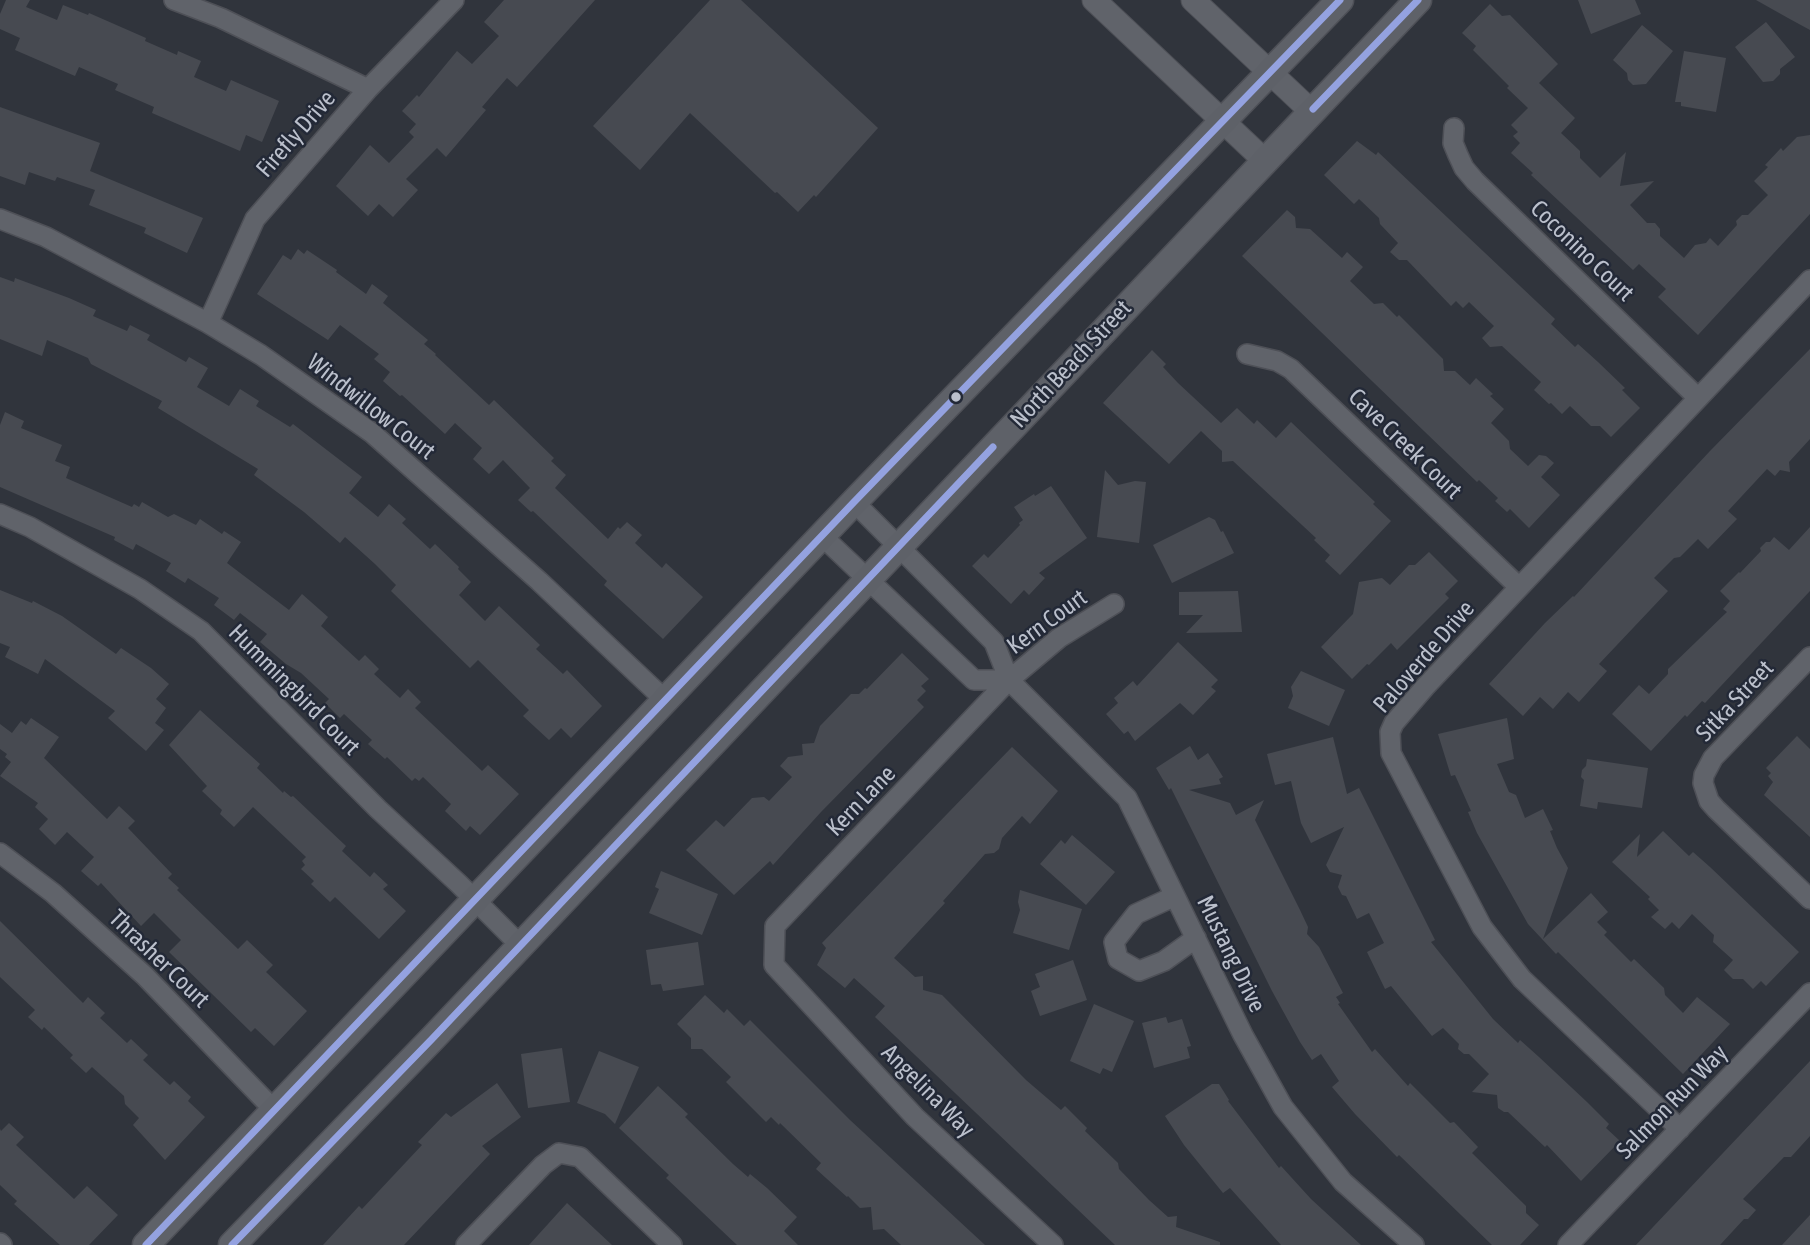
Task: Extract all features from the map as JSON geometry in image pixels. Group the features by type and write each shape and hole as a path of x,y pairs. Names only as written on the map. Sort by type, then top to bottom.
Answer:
{"main road":[{"path":"146,1245 854,502 1340,0"},
{"name":"North Beach Street","path":"232,1245 521,946 1418,0"}],"street":[{"path":"174,0 221,18 368,89"},
{"name":"Firefly Drive","path":"208,323 255,219 368,89 454,0"},
{"path":"1094,0 1264,160"},
{"path":"1193,0 1311,111"},
{"name":"Coconino Court","path":"1454,128 1453,143 1464,168 1475,181 1698,398"},
{"name":"Windwillow Court","path":"0,219 46,237 208,323 261,355 372,433 539,580 665,700"},
{"name":"Paloverde Drive","path":"1680,1129 1522,979 1482,927 1391,753 1389,741 1394,723 1810,280"},
{"name":"Cave Creek Court","path":"1247,354 1277,360 1291,369 1519,587"},
{"name":"Mustang Drive","path":"854,502 993,642 1009,680 1127,798 1243,1035 1283,1107 1343,1182 1414,1245"},
{"name":"Hummingbird Court","path":"0,514 30,527 140,589 201,631 378,809 521,946"},
{"path":"822,536 974,680 1009,680"},
{"name":"Kern Court","path":"1009,680 1059,638 1114,604"},
{"name":"Sitka Street","path":"1810,657 1713,758 1703,783 1709,801 1716,809 1810,899"},
{"name":"Kern Lane","path":"774,965 775,926 1009,680"},
{"name":"Thrasher Court","path":"0,853 53,893 145,976 275,1111"},
{"path":"1175,896 1136,914 1114,942 1118,959 1139,971 1164,961 1196,938"},
{"name":"Angelina Way","path":"774,965 915,1117 1053,1245"},
{"name":"Salmon Run Way","path":"1568,1245 1810,993"},
{"path":"466,1245 543,1165 559,1153 580,1157 672,1245"}],"building":[{"path":"6,0 30,0 26,7 57,20 63,5 88,15 89,13 177,55 178,51 201,61 194,77 226,91 231,80 279,101 262,142 246,135 240,151 152,113 154,107 115,90 118,84 79,67 75,76 15,50 20,38 0,29 0,14"},
{"path":"504,0 595,0 517,87 507,78 482,107 486,110 446,157 437,148 406,179 418,190 393,217 379,204 368,216 336,186 370,145 389,163 414,137 409,132 416,124 402,111 417,95 419,97 457,51 472,64 499,36 484,22"},
{"path":"710,0 741,0 878,128 816,197 814,195 798,212 690,113 640,170 593,126"},
{"path":"1578,0 1635,0 1641,14 1591,34"},
{"path":"1756,0 1810,0 1810,30 1788,18"},
{"path":"1490,4 1502,16 1510,15 1558,64 1539,83 1575,118 1561,133 1580,151 1580,158 1600,178 1626,152 1620,186 1654,181 1630,205 1647,223 1655,223 1660,229 1660,236 1684,258 1695,245 1706,243 1710,238 1718,246 1737,225 1736,221 1742,215 1748,215 1768,195 1754,181 1768,167 1765,165 1781,148 1783,151 1797,137 1810,135 1810,214 1698,335 1658,297 1666,289 1639,264 1633,270 1511,153 1520,143 1513,136 1518,132 1511,125 1528,108 1473,50 1476,46 1462,33"},
{"path":"1766,22 1795,57 1780,69 1780,74 1773,81 1763,82 1735,47"},
{"path":"1642,25 1673,51 1646,84 1633,85 1628,80 1627,73 1613,60"},
{"path":"1684,51 1726,58 1716,112 1681,106 1681,102 1675,102"},
{"path":"0,107 100,143 90,171 203,218 187,253 144,233 146,228 89,205 95,190 57,177 55,181 29,172 25,185 0,176"},
{"path":"1357,141 1376,155 1378,152 1555,319 1551,324 1575,347 1578,344 1625,388 1622,390 1640,408 1611,437 1600,426 1591,426 1570,406 1562,414 1549,404 1534,390 1541,382 1502,346 1490,347 1482,338 1494,326 1469,302 1463,308 1456,301 1451,306 1407,260 1399,260 1390,252 1398,243 1380,224 1379,218 1359,199 1354,204 1324,175"},
{"path":"1287,210 1295,217 1296,228 1310,229 1342,258 1347,252 1363,267 1350,281 1374,304 1383,303 1397,317 1399,315 1443,359 1444,371 1455,371 1470,385 1476,378 1493,394 1490,396 1504,409 1491,423 1509,441 1510,449 1528,466 1539,455 1546,456 1554,463 1541,477 1560,495 1529,528 1510,509 1507,512 1495,501 1498,498 1479,480 1477,482 1242,256"},
{"path":"298,249 304,254 307,250 366,294 372,284 388,296 383,303 428,340 424,344 435,355 489,405 494,400 554,458 551,461 566,475 555,488 608,539 618,527 620,529 627,522 642,535 635,543 662,568 666,563 703,597 663,639 604,585 607,581 518,500 530,488 503,460 489,474 473,459 482,448 455,423 445,434 383,381 390,372 374,359 379,354 340,325 328,340 257,294 283,255 291,260"},
{"path":"0,277 14,282 15,278 69,298 96,310 93,316 127,331 130,325 150,335 147,340 186,362 189,357 208,368 197,387 229,406 240,389 259,401 256,406 290,427 293,424 362,477 349,493 378,517 389,504 406,519 402,523 430,549 435,544 459,567 471,582 459,595 485,621 499,606 540,645 536,649 563,674 567,670 602,706 571,738 561,728 549,740 523,716 529,710 478,660 470,668 391,591 396,585 375,564 345,537 340,543 254,475 258,469 158,408 162,401 91,364 88,358 47,340 42,356 0,339"},
{"path":"1810,349 1810,439 1789,462 1790,472 1780,470 1775,476 1767,469 1728,511 1737,519 1708,549 1698,539 1654,578 1668,591 1599,664 1607,671 1579,702 1568,692 1553,709 1540,697 1523,716 1489,684"},
{"path":"1152,350 1166,364 1163,367 1178,383 1221,423 1237,408 1254,424 1257,420 1276,438 1291,422 1375,502 1373,504 1391,521 1340,575 1325,561 1330,555 1314,540 1316,538 1233,461 1222,462 1222,451 1201,431 1169,464 1103,403"},
{"path":"5,412 24,421 21,428 62,445 55,461 70,467 66,478 132,507 134,504 139,507 142,502 168,517 174,514 196,525 200,519 222,534 224,531 241,542 227,563 289,610 302,594 328,617 321,626 359,661 365,655 379,669 374,674 400,698 408,689 421,702 415,708 482,771 488,765 519,794 480,835 470,826 466,831 445,811 451,804 423,777 419,781 415,778 412,781 387,757 385,759 368,744 372,740 344,714 340,718 325,703 329,699 301,673 260,642 267,634 240,613 234,620 214,605 219,598 188,578 185,583 166,571 171,563 136,544 133,550 114,540 115,537 0,487 0,425"},
{"path":"1105,470 1118,485 1135,481 1146,482 1139,543 1097,537"},
{"path":"1051,486 1087,538 1039,573 1045,578 1029,595 1024,590 1011,604 972,566 984,554 988,558 1020,525 1023,520 1014,507"},
{"path":"1209,517 1215,520 1221,532 1223,531 1234,553 1172,583 1153,545"},
{"path":"1810,527 1810,591 1705,703 1702,701 1687,717 1685,715 1651,751 1612,714 1639,685 1649,694 1668,674 1668,669 1727,612 1723,609 1730,601 1720,591 1761,551 1760,548 1766,542 1770,542 1774,537 1789,550"},
{"path":"1429,552 1458,581 1445,594 1449,598 1397,650 1391,643 1352,679 1321,647 1353,614 1359,582 1382,578 1390,585 1409,565 1415,565"},
{"path":"0,590 32,603 33,601 62,616 116,654 121,648 169,684 156,699 166,708 155,723 164,730 146,751 108,718 115,711 45,659 38,674 5,657 10,647 0,643"},
{"path":"1238,591 1242,632 1186,633 1203,615 1179,615 1179,592"},
{"path":"1178,642 1218,680 1211,687 1216,691 1193,715 1180,703 1135,741 1128,731 1124,734 1106,714 1118,703 1114,698 1133,681 1137,686"},
{"path":"902,653 929,679 921,686 926,691 917,700 924,707 773,865 770,861 734,895 686,850 716,820 724,827 752,798 764,797 769,801 792,777 780,766 788,757 803,755 802,744 814,743 820,726 851,694 859,694 867,689"},
{"path":"1301,671 1345,690 1329,726 1288,708 1293,696 1291,687"},
{"path":"200,710 260,764 257,768 283,793 284,791 293,796 346,846 342,851 370,877 374,872 388,885 383,889 406,911 379,939 335,897 330,902 311,884 314,881 301,869 305,865 302,861 306,857 253,807 234,827 220,814 222,810 202,791 207,786 169,745"},
{"path":"31,718 59,737 44,758 107,819 119,806 135,821 128,828 172,874 168,878 179,888 177,890 238,949 247,940 273,965 266,972 307,1011 274,1046 255,1028 251,1032 169,952 181,940 154,913 141,926 101,883 98,886 81,871 94,857 67,832 55,845 39,829 48,819 35,807 38,803 0,776 11,762 5,757 7,754 0,749 0,724 12,733 21,721 26,725"},
{"path":"1507,718 1514,759 1497,764 1509,792 1516,795 1525,818 1543,809 1553,830 1550,831 1557,848 1568,868 1543,939 1591,893 1608,912 1597,922 1607,932 1604,935 1631,962 1634,959 1664,988 1665,995 1683,1013 1697,997 1730,1024 1683,1074 1558,952 1556,954 1528,924 1477,833 1468,812 1471,811 1455,775 1451,776 1438,734"},
{"path":"1797,736 1810,749 1810,837 1764,795 1773,782 1768,776 1771,773 1766,768"},
{"path":"1333,737 1347,794 1359,788 1435,940 1431,942 1493,1019 1518,1043 1520,1040 1587,1102 1609,1124 1606,1128 1620,1141 1581,1181 1547,1145 1545,1147 1508,1112 1498,1108 1497,1095 1472,1092 1489,1074 1469,1054 1458,1049 1459,1044 1443,1028 1432,1036 1391,986 1385,989 1367,952 1384,943 1369,913 1357,919 1346,896 1342,895 1338,887 1342,875 1330,872 1326,865 1344,827 1311,843 1301,823 1291,781 1275,785 1267,754"},
{"path":"1190,746 1198,760 1208,753 1223,777 1219,779 1221,784 1189,790 1230,803 1236,815 1264,800 1255,820 1308,927 1307,934 1319,947 1343,993 1336,997 1340,1003 1338,1004 1372,1052 1375,1049 1408,1086 1410,1083 1450,1123 1454,1122 1478,1147 1472,1153 1526,1206 1526,1213 1539,1225 1520,1245 1492,1245 1355,1114 1332,1087 1339,1081 1321,1054 1312,1060 1300,1042 1171,788 1169,790 1156,768"},
{"path":"1012,747 1058,791 1030,824 1022,816 1002,838 999,849 985,854 943,901 945,903 894,958 915,977 923,976 923,990 942,995 1026,1080 1061,1110 1065,1106 1149,1200 1168,1217 1177,1216 1176,1227 1220,1242 1220,1245 1115,1245 875,1017 885,1006 854,978 845,988 817,965 826,948 822,943"},
{"path":"1587,759 1648,768 1642,808 1598,802 1597,809 1580,806 1584,780 1581,777 1582,770"},
{"path":"1663,831 1689,856 1693,852 1710,867 1799,952 1766,986 1761,981 1753,989 1743,979 1733,979 1724,970 1733,960 1713,942 1714,935 1692,914 1679,929 1672,922 1665,929 1651,917 1659,910 1648,899 1650,897 1612,862 1640,834 1637,857"},
{"path":"1072,835 1115,872 1086,905 1040,864 1061,840 1065,844"},
{"path":"661,871 718,894 702,935 649,913 659,889 655,887"},
{"path":"1020,890 1082,909 1069,950 1013,933 1020,910"},
{"path":"0,921 83,1003 88,997 105,1013 100,1018 127,1043 131,1039 148,1055 143,1060 170,1085 174,1081 191,1097 188,1101 205,1117 165,1160 133,1125 139,1118 125,1104 124,1096 92,1067 86,1073 70,1058 73,1055 44,1027 42,1030 28,1017 35,1010 0,977"},
{"path":"698,942 704,985 663,991 661,984 651,985 646,950"},
{"path":"1073,960 1087,1000 1040,1016 1031,991 1040,987 1035,974"},
{"path":"705,995 724,1013 727,1009 744,1026 750,1020 850,1120 985,1245 901,1245 884,1229 873,1230 871,1207 860,1208 847,1197 816,1169 821,1163 780,1123 779,1125 771,1117 766,1122 726,1082 731,1077 702,1049 691,1049 691,1038 677,1024"},
{"path":"1094,1004 1134,1021 1112,1072 1103,1068 1100,1074 1070,1061"},
{"path":"1166,1017 1168,1023 1182,1019 1191,1046 1187,1047 1190,1058 1154,1068 1142,1023"},
{"path":"562,1048 570,1102 528,1108 521,1054"},
{"path":"599,1051 639,1067 615,1124 605,1114 577,1103"},
{"path":"1810,1061 1810,1136 1791,1157 1784,1157 1743,1199 1756,1210 1748,1219 1744,1219 1720,1245 1636,1245"},
{"path":"497,1083 521,1117 482,1146 490,1154 404,1245 323,1245 359,1206 362,1209 422,1145 418,1142 446,1113 451,1117"},
{"path":"1212,1084 1219,1084 1228,1101 1279,1168 1281,1166 1311,1199 1361,1245 1281,1245 1230,1188 1223,1193 1184,1145 1165,1116"},
{"path":"658,1086 688,1114 685,1117 733,1164 767,1188 797,1217 784,1231 798,1245 737,1245 666,1178 669,1175 619,1128"},
{"path":"9,1123 24,1137 16,1145 74,1199 87,1186 118,1215 89,1245 60,1245 14,1204 17,1201 0,1185 0,1129 1,1131"},
{"path":"567,1203 612,1245 529,1245"},
{"path":"1810,1215 1810,1245 1782,1245"}],"transit line":[{"path":"146,1245 854,502 1340,0"},
{"path":"1313,109 1418,0"},
{"path":"232,1245 432,1039 993,447"}]}
